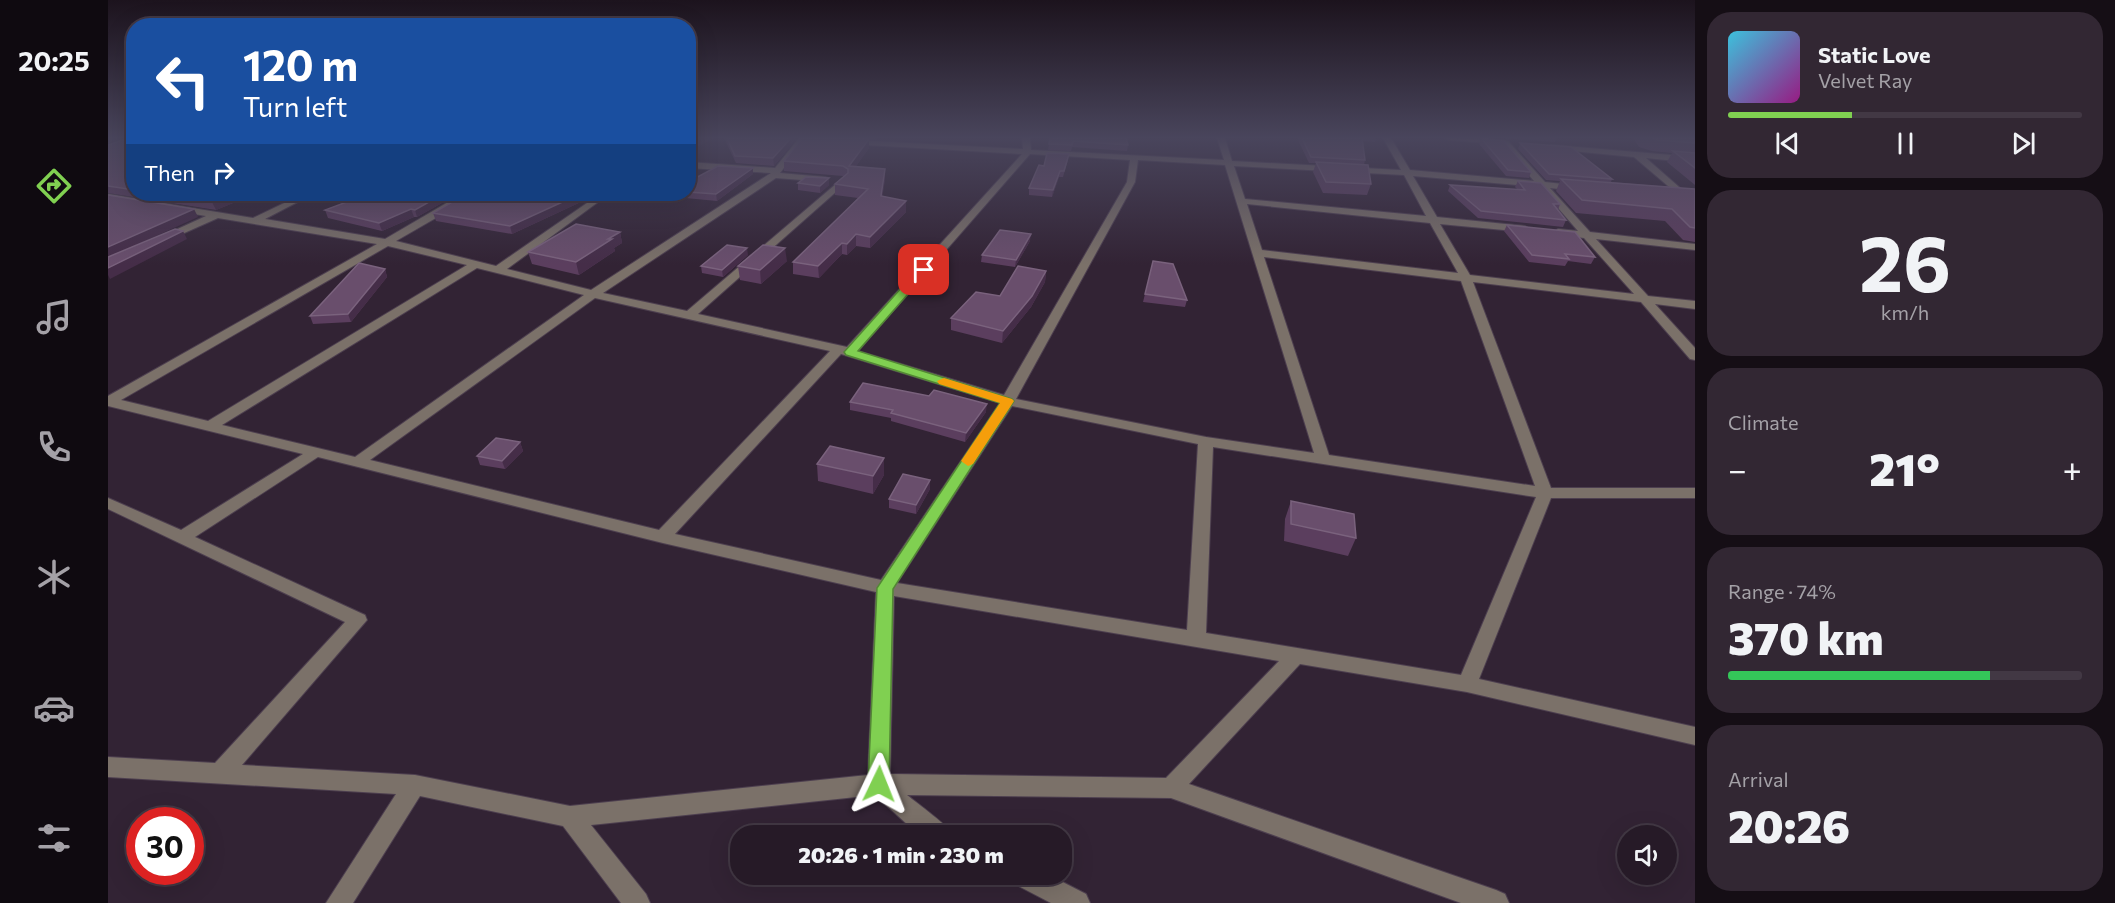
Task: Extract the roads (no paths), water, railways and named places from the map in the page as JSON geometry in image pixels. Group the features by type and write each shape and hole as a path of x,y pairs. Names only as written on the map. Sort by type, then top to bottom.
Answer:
{"street":[{"path":"358,462 593,294 764,180"},
{"path":"689,316 843,181 836,180"},
{"path":"663,537 845,351 1002,180"},
{"path":"879,784 885,588 1008,401 1131,180"},
{"path":"1234,180 1323,459"},
{"path":"1413,180 1466,278 1545,493 1467,684"},
{"path":"1490,180 1592,189"},
{"path":"1540,180 1695,356"},
{"path":"1668,180 1690,198 1695,206"},
{"path":"1674,196 1690,198"},
{"path":"111,198 126,200"},
{"path":"141,201 386,242 593,294 845,351 1008,401 1206,441 1545,493 1695,493"},
{"path":"254,221 295,201"},
{"path":"108,401 459,201"},
{"path":"498,270 595,201"},
{"path":"1241,201 1535,230"},
{"path":"151,244 216,215"},
{"path":"1546,231 1695,247"},
{"path":"1258,253 1695,306"},
{"path":"210,426 476,264"},
{"path":"108,401 663,537 885,588 1467,684 1695,736"},
{"path":"1196,640 1206,441"},
{"path":"182,537 316,452"},
{"path":"108,503 358,620 220,774"},
{"path":"1171,788 1296,656"},
{"path":"108,768 415,785 570,817 879,784 1171,788 1496,903"},
{"path":"879,784 925,825"},
{"path":"339,903 415,785"},
{"path":"570,817 637,903"},
{"path":"1042,885 1077,903"}]}
